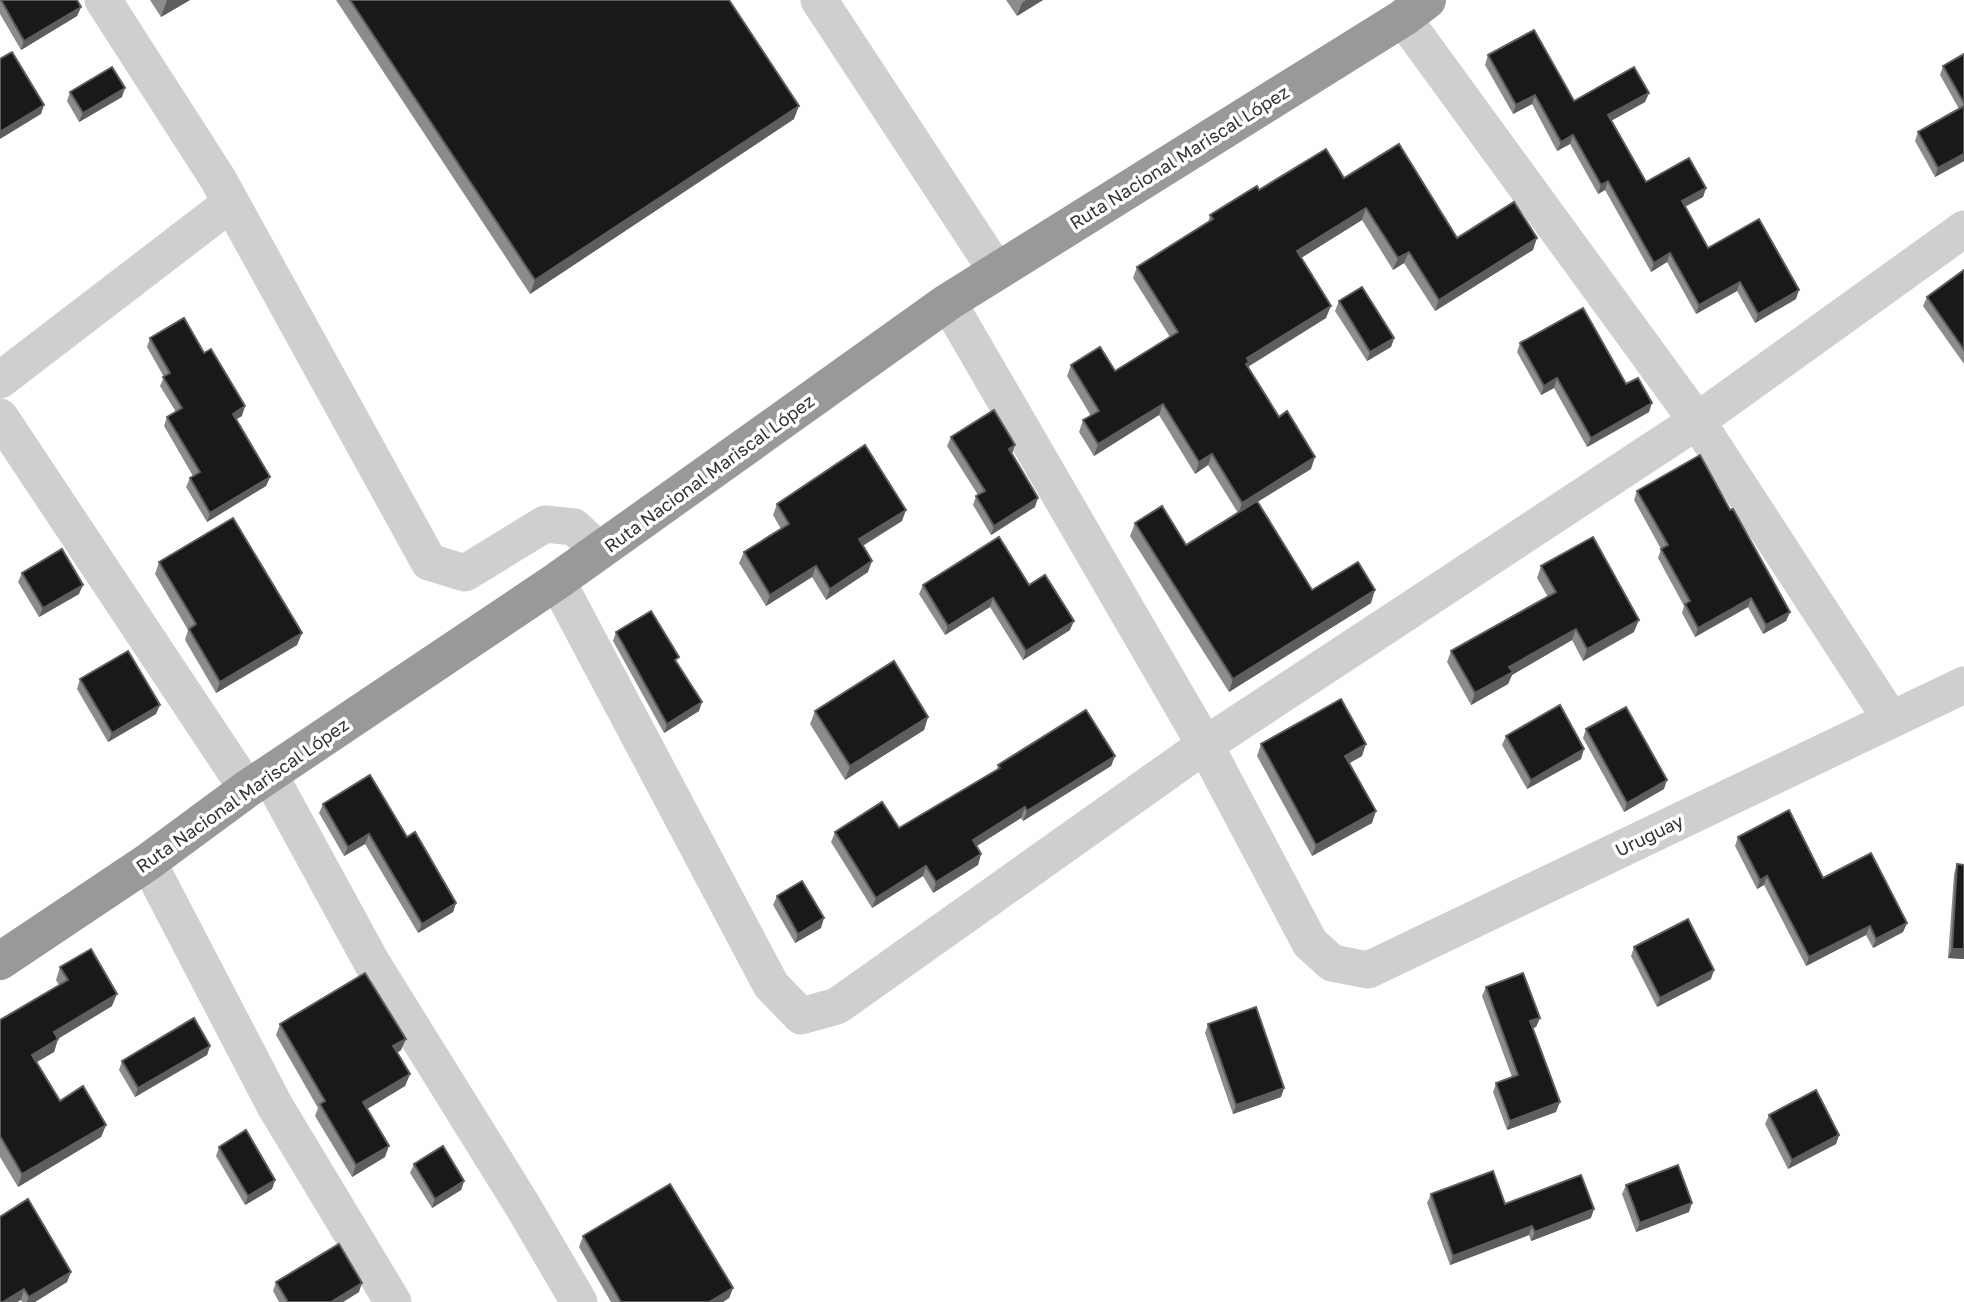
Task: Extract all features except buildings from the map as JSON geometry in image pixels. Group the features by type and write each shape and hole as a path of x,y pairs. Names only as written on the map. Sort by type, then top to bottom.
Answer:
{"highway":[{"name":"Ruta Nacional Mariscal López","path":"0,961 148,862 258,782 557,581 948,302 1415,9"}],"street":[{"path":"103,0 231,203 429,562 464,573 545,524 575,527 600,551"},
{"path":"819,0 996,270"},
{"path":"1415,9 1697,421 1890,718"},
{"path":"0,380 231,203"},
{"path":"557,581 771,985 801,1016 837,1006 1205,745 1697,421 1964,229"},
{"path":"948,302 1205,745"},
{"path":"0,417 258,782 524,1208 579,1302"},
{"name":"Uruguay","path":"1205,745 1310,943 1332,963 1368,970 1890,718 1964,685"},
{"path":"148,862 275,1106 393,1302"}]}
